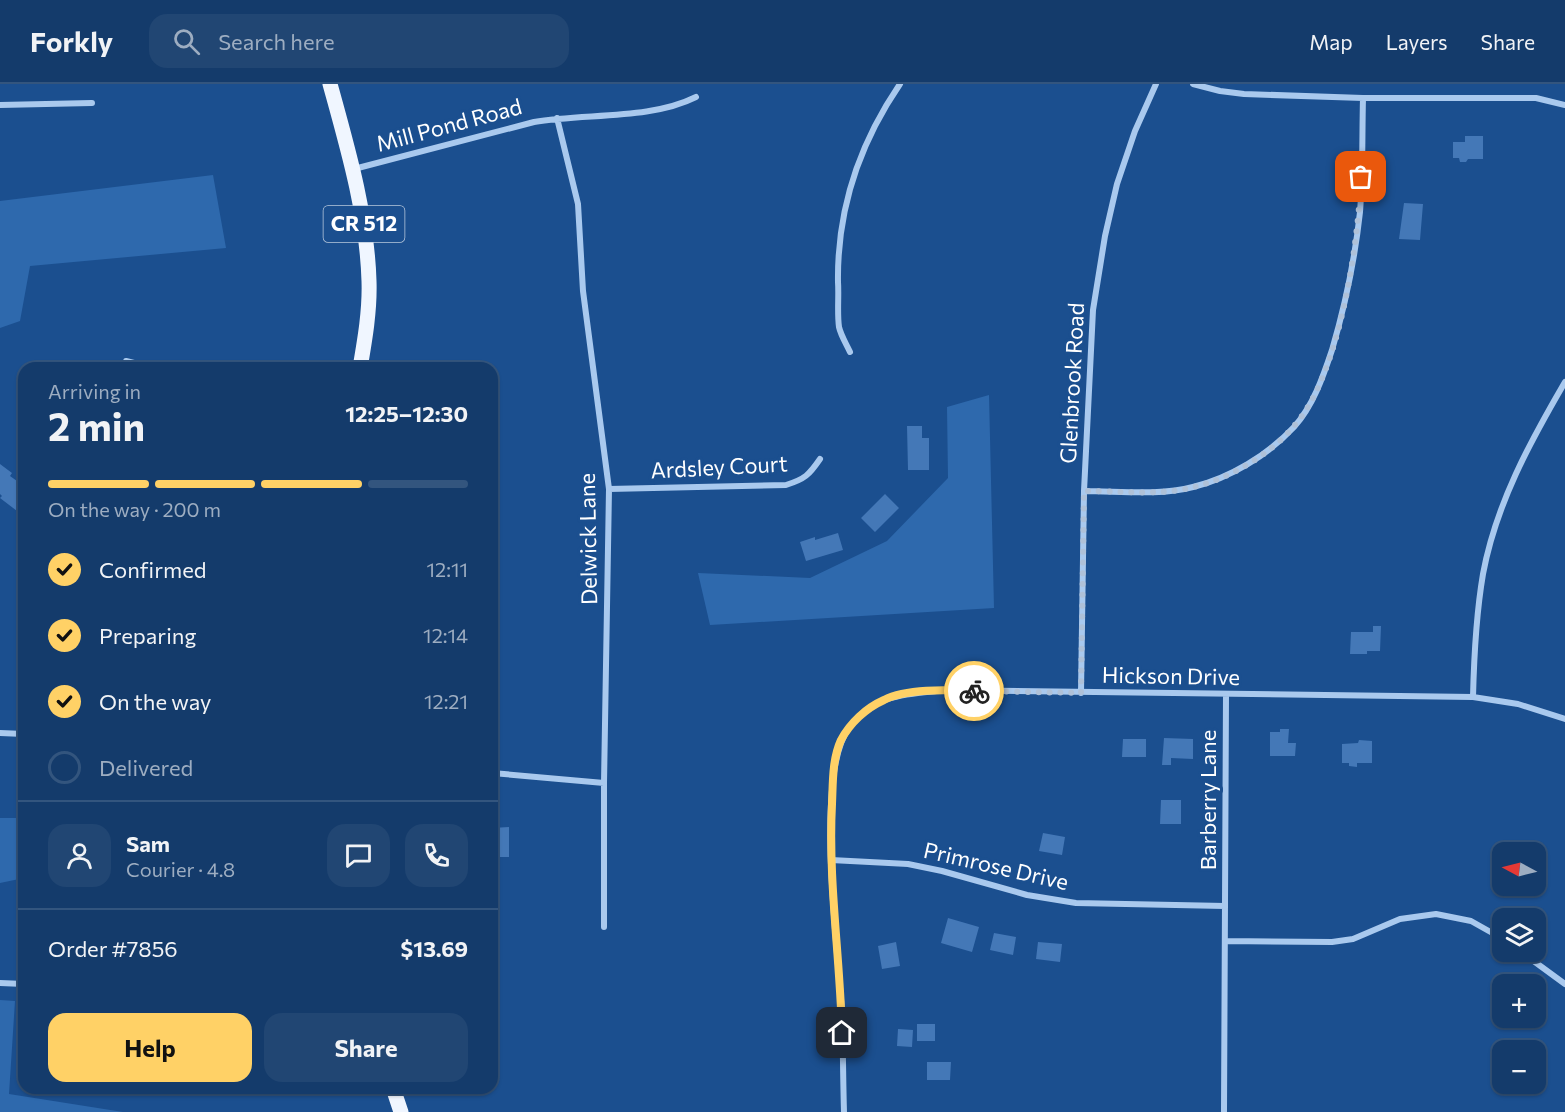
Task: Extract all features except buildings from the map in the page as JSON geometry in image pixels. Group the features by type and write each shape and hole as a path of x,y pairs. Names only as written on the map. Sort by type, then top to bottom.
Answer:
{"main road":[{"name":"CR 512","path":"330,84 353,169 366,236 369,283 367,327 361,362"},
{"path":"395,1094 401,1112"}],"street":[{"path":"850,352 839,329 838,261 841,228 856,164 869,134 900,84"},
{"name":"Glenbrook Road","path":"1081,693 1084,491 1093,310 1105,236 1117,184 1135,131 1156,84"},
{"path":"1193,84 1244,94 1363,98 1536,98 1565,105"},
{"name":"Mill Pond Road","path":"353,169 534,122 557,118 657,111 678,106 696,97"},
{"path":"1084,491 1168,491 1191,488 1214,481 1255,459 1294,427 1310,404 1325,372 1338,329 1349,277 1359,212 1363,98"},
{"path":"0,105 92,103"},
{"name":"Delwick Lane","path":"557,118 578,204 583,291 609,489 604,927"},
{"path":"126,361 130,362"},
{"path":"1473,697 1475,640 1483,573 1496,524 1518,468 1565,382"},
{"name":"Ardsley Court","path":"609,489 786,484 800,481 810,474 820,459"},
{"name":"Hickson Drive","path":"844,1112 842,1013 831,860 836,756 848,729 858,718 882,700 896,695 947,690 1473,697 1518,704 1565,719"},
{"name":"Barberry Lane","path":"1225,941 1226,695"},
{"path":"0,733 18,734"},
{"path":"498,774 604,783"},
{"name":"Primrose Drive","path":"831,860 909,864 1027,895 1076,903 1225,906"},
{"path":"1224,1112 1225,941 1332,942 1353,939 1400,919 1436,914 1472,921 1492,933"},
{"path":"1535,962 1562,982"},
{"path":"0,983 18,984"}],"shaded area":[{"path":"213,175 226,248 30,266 20,321 0,328 0,201"},
{"path":"989,395 994,608 710,625 698,573 810,578 887,541 948,478 947,407"},
{"path":"0,818 18,818 18,879 0,883"},
{"path":"0,1000 15,1001 9,1094 123,1112 0,1112"}],"way so far":[{"path":"974,691 1081,693 1084,491 1168,491 1191,488 1214,481 1255,459 1294,427 1310,404 1325,372 1338,329 1351,266 1359,212 1361,177"}],"route":[{"path":"842,1033 831,860 833,770 841,741 858,718 882,700 896,695 947,690 974,691"}]}
